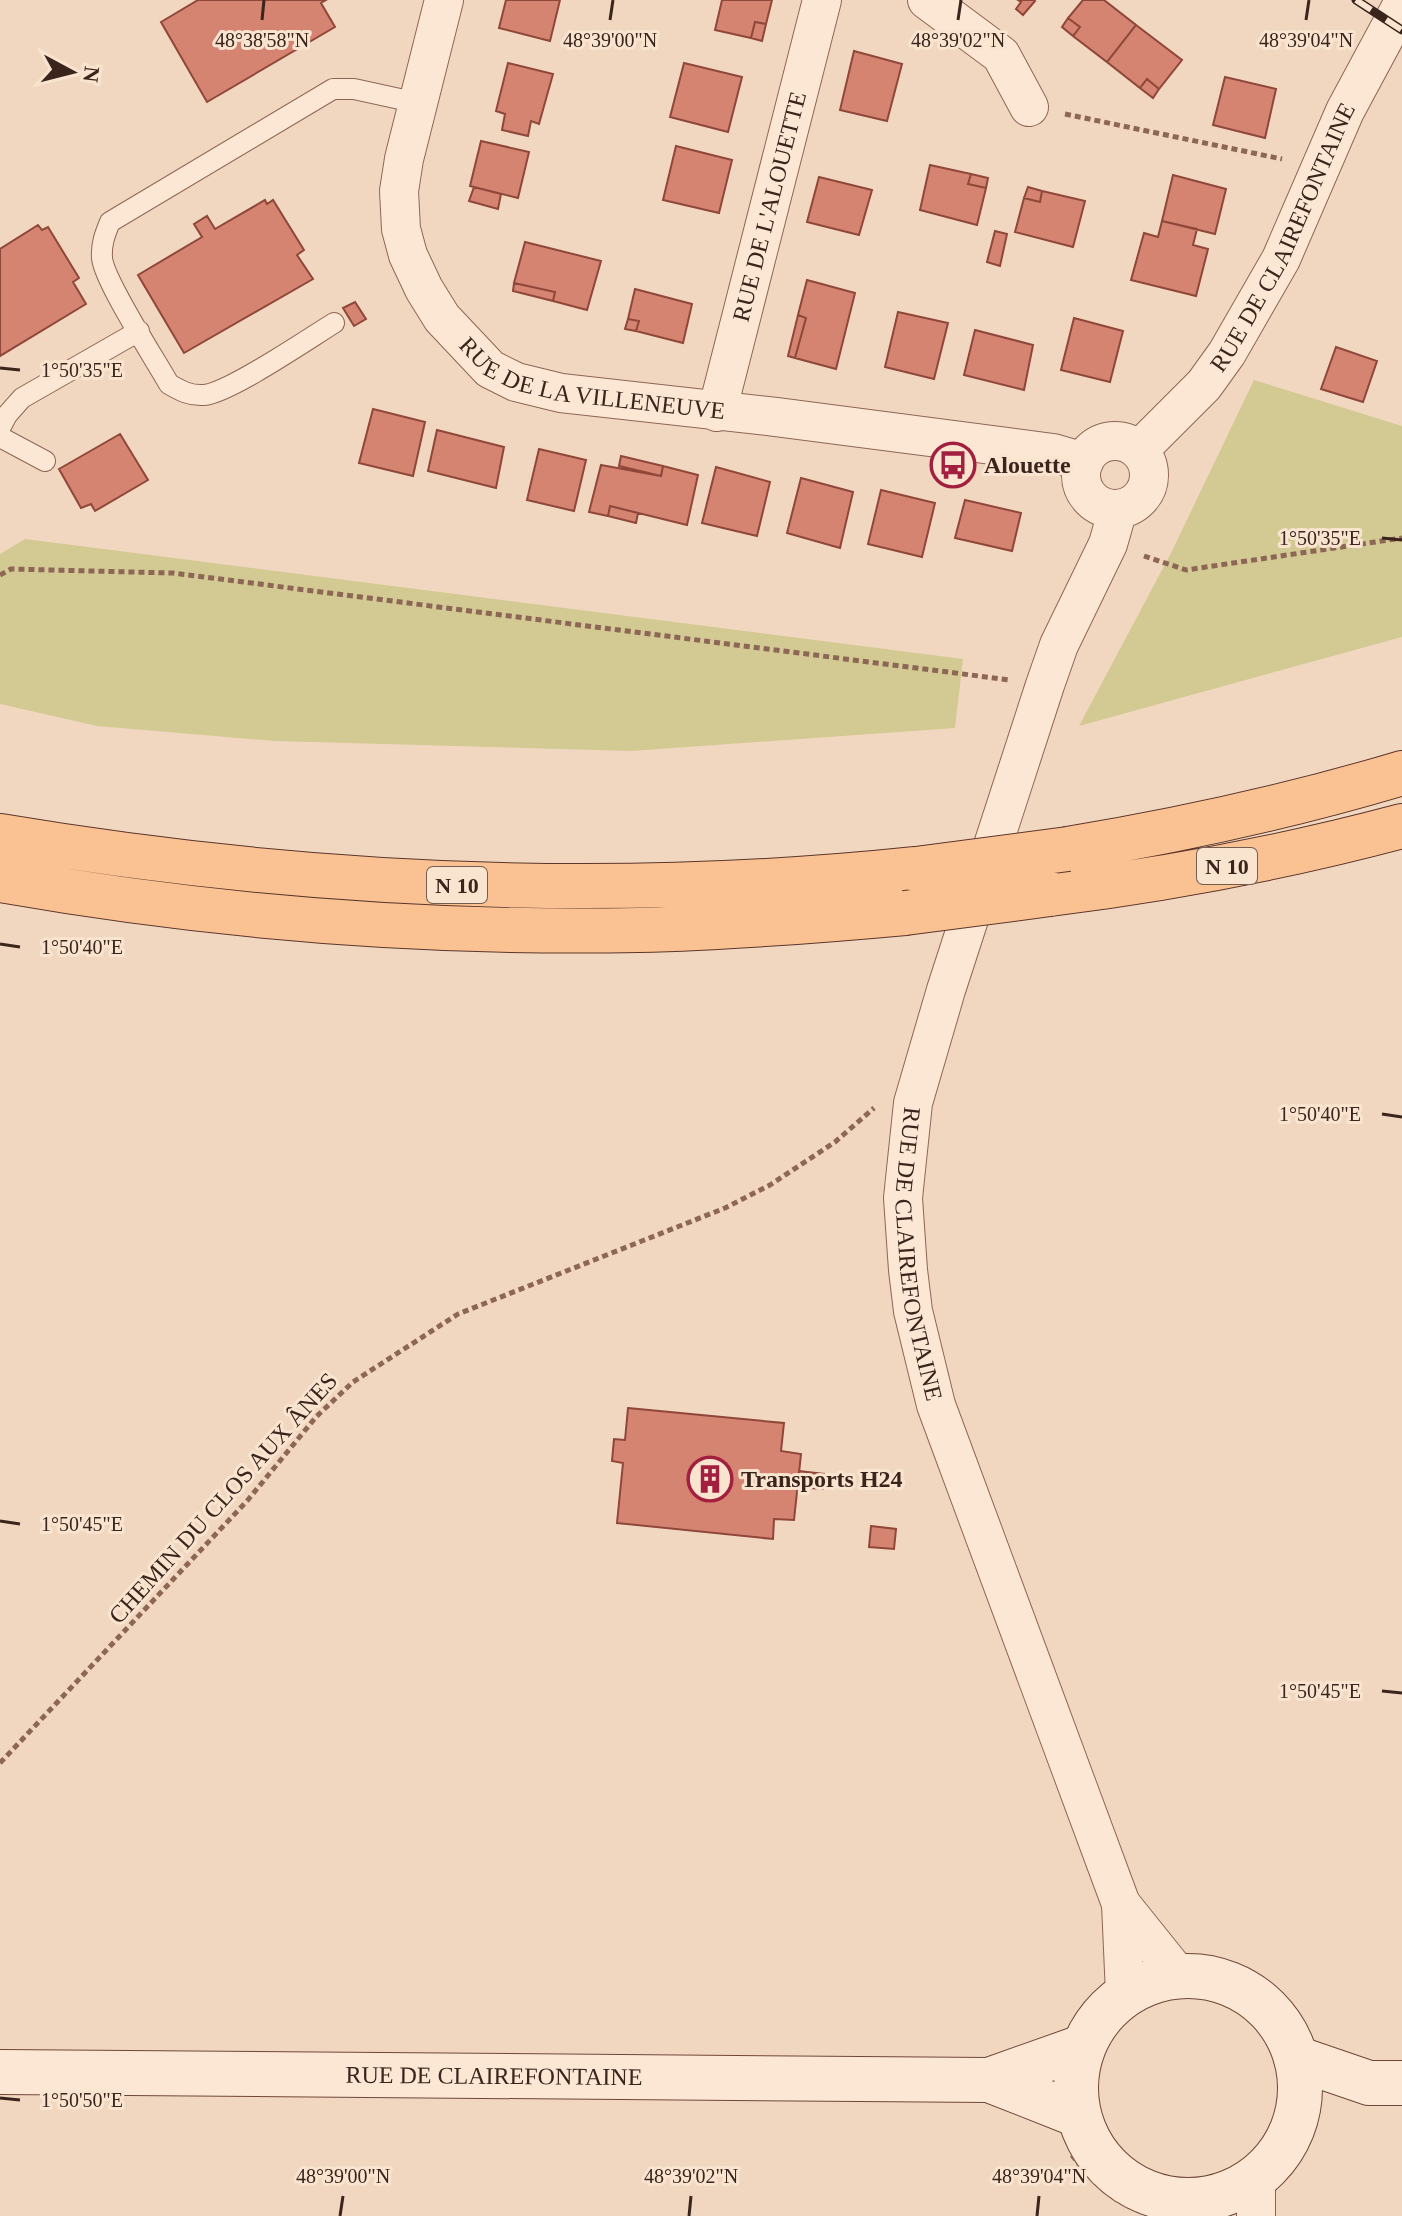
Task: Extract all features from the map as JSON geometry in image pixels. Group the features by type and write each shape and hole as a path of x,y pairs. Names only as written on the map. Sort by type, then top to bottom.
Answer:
{"main road":[{"name":"N 10","path":"0,836 118,856 247,871 466,886 773,881 916,869 1157,834 1282,808 1402,773"},
{"name":"N 10","path":"0,880 200,909 343,922 488,929 639,930 785,924 905,913 1154,880 1291,853 1402,826"},
{"path":"989,2080 1074,2133 1121,2179 1186,2211 1226,2194 1256,2197 1290,2136 1298,2110 1300,2084 1296,2058 1280,2023 1252,1995 1217,1979 1178,1975 1150,1981 1125,1994 1099,2018 1082,2047 1075,2081 1074,2133"},
{"path":"989,2080 1082,2047"},
{"path":"1296,2058 1385,2083"},
{"name":"RUE DE CLAIREFONTAINE","path":"0,2072 989,2080"},
{"path":"1298,2110 1385,2083"}],"street":[{"name":"RUE DE LA VILLENEUVE","path":"444,0 399,191 401,229 408,255 442,318 490,369 516,382 561,393 1053,453 1084,462"},
{"name":"RUE DE L'ALOUETTE","path":"717,412 822,0"},
{"path":"927,0 1001,55 1029,107"},
{"name":"RUE DE CLAIREFONTAINE","path":"1139,450 1204,385 1227,353 1281,259 1345,111 1402,5"},
{"path":"1108,442 1129,444 1139,450 1145,459 1149,481 1146,492 1113,526 1082,485 1084,462 1090,453 1108,442"},
{"name":"RUE DE CLAIREFONTAINE","path":"1113,526 1059,645 946,990 913,1103 903,1198 913,1311 936,1405 1121,1904 1125,1994"},
{"name":"RUE DE CLAIREFONTAINE","path":"1121,1904 1178,1975"}],"lane":[{"path":"334,323 226,387 206,395 186,394 169,384 139,331 102,261 103,239 110,222 333,89 354,89 418,103"},
{"path":"0,428 22,398 139,331"},
{"path":"0,437 45,461"}],"path":[{"path":"1029,107 1323,167"},
{"path":"1113,526 1186,570 1402,538"},
{"path":"0,575 11,569 173,573 1045,685"},
{"name":"CHEMIN DU CLOS AUX ÂNES","path":"0,1763 247,1501 316,1417 353,1382 458,1314 725,1208 770,1185 835,1142 884,1099"},
{"path":"1074,2133 1087,2176 1104,2192 1127,2206 1186,2211"}],"shaded area":[{"path":"1254,380 1402,426 1402,637 1079,726 1171,553"},
{"path":"25,539 963,659 955,728 631,751 275,741 97,726 0,704 0,554"}],"building":[{"path":"198,0 326,0 321,3 335,27 207,102 161,22"},
{"path":"506,0 560,0 550,41 499,28"},
{"path":"722,0 772,0 766,24 755,22 751,38 715,30"},
{"path":"1018,0 1035,1 1023,15 1016,9 1021,2"},
{"path":"1083,0 1104,0 1136,25 1107,62 1073,36 1080,27 1068,18"},
{"path":"1068,18 1080,27 1073,36 1062,27"},
{"path":"755,22 766,24 762,41 751,38"},
{"path":"1136,25 1182,60 1159,89 1147,79 1140,88 1107,62"},
{"path":"854,51 902,64 887,121 840,110"},
{"path":"508,63 553,74 539,124 531,121 528,136 502,130 505,114 496,111"},
{"path":"684,63 742,77 728,132 670,117"},
{"path":"1225,77 1276,89 1265,138 1213,125"},
{"path":"1147,79 1159,89 1153,98 1140,88"},
{"path":"481,141 529,152 518,198 470,186"},
{"path":"676,146 732,160 719,213 663,200"},
{"path":"930,165 971,174 968,184 986,188 977,225 920,210"},
{"path":"971,174 988,178 986,188 968,184"},
{"path":"1173,175 1226,189 1215,234 1162,221"},
{"path":"819,177 872,190 859,235 807,222"},
{"path":"474,187 501,194 498,209 469,201"},
{"path":"1028,187 1042,191 1040,202 1024,198"},
{"path":"1042,191 1085,201 1073,247 1015,232 1024,198 1040,202"},
{"path":"265,200 267,204 273,200 304,250 297,255 313,279 184,353 138,275 202,237 194,224 207,216 215,229"},
{"path":"1162,221 1197,229 1193,245 1208,249 1196,296 1131,280 1144,233 1158,237"},
{"path":"38,225 42,230 48,227 79,278 73,282 86,304 0,356 0,249"},
{"path":"995,231 1007,234 1000,266 987,262"},
{"path":"525,242 601,261 587,310 553,301 555,292 514,283"},
{"path":"807,280 855,293 836,369 795,358 806,318 798,315"},
{"path":"514,283 555,292 553,301 513,291"},
{"path":"635,289 692,304 683,343 636,331 639,321 628,319"},
{"path":"355,302 366,319 354,326 343,308"},
{"path":"898,312 948,323 934,379 885,367"},
{"path":"798,315 806,318 795,358 788,356"},
{"path":"1074,318 1123,331 1110,382 1061,370"},
{"path":"628,319 639,321 636,331 625,329"},
{"path":"975,330 1033,345 1024,390 964,375"},
{"path":"1336,347 1377,361 1363,402 1321,389"},
{"path":"373,409 425,422 413,476 359,463"},
{"path":"437,430 504,447 496,488 428,471"},
{"path":"120,434 148,480 95,511 91,504 81,508 59,469"},
{"path":"539,449 586,460 574,511 527,500"},
{"path":"621,456 663,466 661,476 619,466"},
{"path":"601,465 661,476 663,466 698,475 687,525 610,506 608,516 589,512"},
{"path":"716,467 770,482 757,536 702,523"},
{"path":"801,478 853,492 840,548 787,533"},
{"path":"881,490 935,503 922,557 868,544"},
{"path":"965,500 1021,513 1012,551 955,538"},
{"path":"610,506 638,513 636,523 608,516"},
{"name":"Transports H24","path":"628,1408 784,1423 781,1451 801,1454 794,1520 774,1519 773,1539 617,1523 623,1463 612,1461 614,1439 625,1440"},
{"path":"799,1471 824,1474 823,1489 797,1487"},
{"path":"871,1526 896,1529 894,1549 869,1547"}],"railway":[{"path":"1356,0 1402,30"}],"place":[{"name":"Alouette","path":"953,465"},
{"name":"Transports H24","path":"710,1479"}]}
